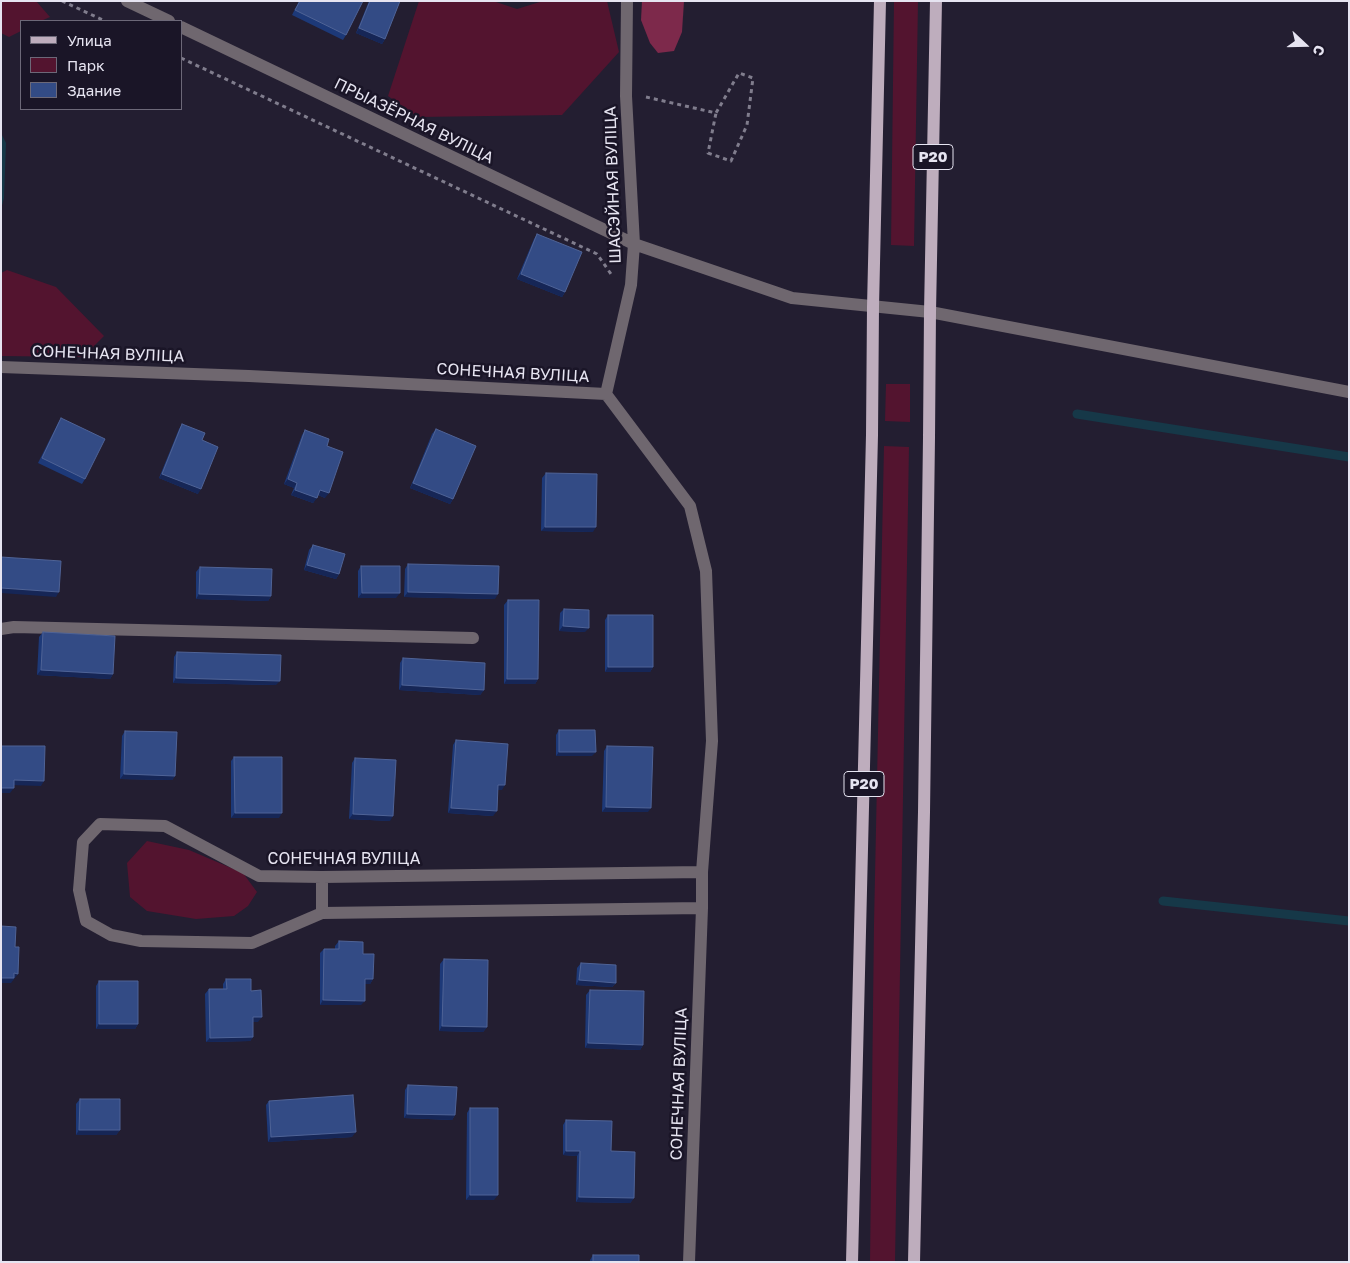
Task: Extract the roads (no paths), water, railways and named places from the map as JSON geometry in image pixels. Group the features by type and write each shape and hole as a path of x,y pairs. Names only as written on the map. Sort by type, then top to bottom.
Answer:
{"main road":[{"name":"Р20","path":"852,1262 872,435 880,1"},
{"name":"Р20","path":"914,1262 924,812 936,1"}],"street":[{"path":"127,1 167,20"},
{"name":"ШАСЭЙНАЯ ВУЛІЦА","path":"606,394 631,285 634,244 626,96 627,1"},
{"name":"ПРЫАЗЁРНАЯ ВУЛІЦА","path":"182,27 634,244 792,298 930,312 1349,392"},
{"name":"СОНЕЧНАЯ ВУЛІЦА","path":"1,367 249,376 606,394 690,506 706,571 712,741 702,872 689,1262"},
{"path":"1,629 14,627 473,638"},
{"name":"СОНЕЧНАЯ ВУЛІЦА","path":"702,872 259,876 165,826 100,824 84,842 79,890 86,921 111,935 141,941 252,943 322,913 702,908"},
{"path":"322,876 322,913"}],"water":[{"path":"1,133 6,143 4,198 1,209"}],"waterway":[{"path":"1077,414 1349,457"},
{"path":"1163,901 1349,921"}]}
